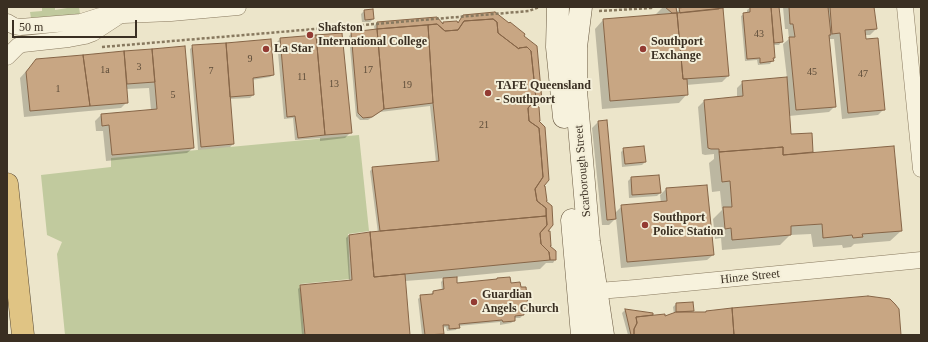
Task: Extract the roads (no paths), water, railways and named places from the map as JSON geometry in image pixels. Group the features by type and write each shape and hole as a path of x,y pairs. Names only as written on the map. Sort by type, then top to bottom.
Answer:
{"highway":[{"path":"7,184 23,335"}],"main road":[{"name":"Scarborough Street","path":"558,7 557,33 559,74 588,291 603,335"},
{"name":"Scarborough Street","path":"581,8 576,47 576,91 589,241 588,291 582,335"}],"street":[{"path":"7,22 14,26 20,27 81,22 100,16 171,13 238,7"},
{"path":"905,7 921,169"},
{"path":"7,57 18,46 23,44 85,36 93,33 121,16"},
{"name":"Hinze Street","path":"588,291 921,260"}],"place":[{"name":"Shafston International College","path":"310,35"},
{"name":"La Star","path":"266,49"},
{"name":"Southport Exchange","path":"643,49"},
{"name":"TAFE Queensland - Southport","path":"488,93"},
{"name":"Southport Police Station","path":"645,225"},
{"name":"Guardian Angels Church","path":"474,302"}]}
